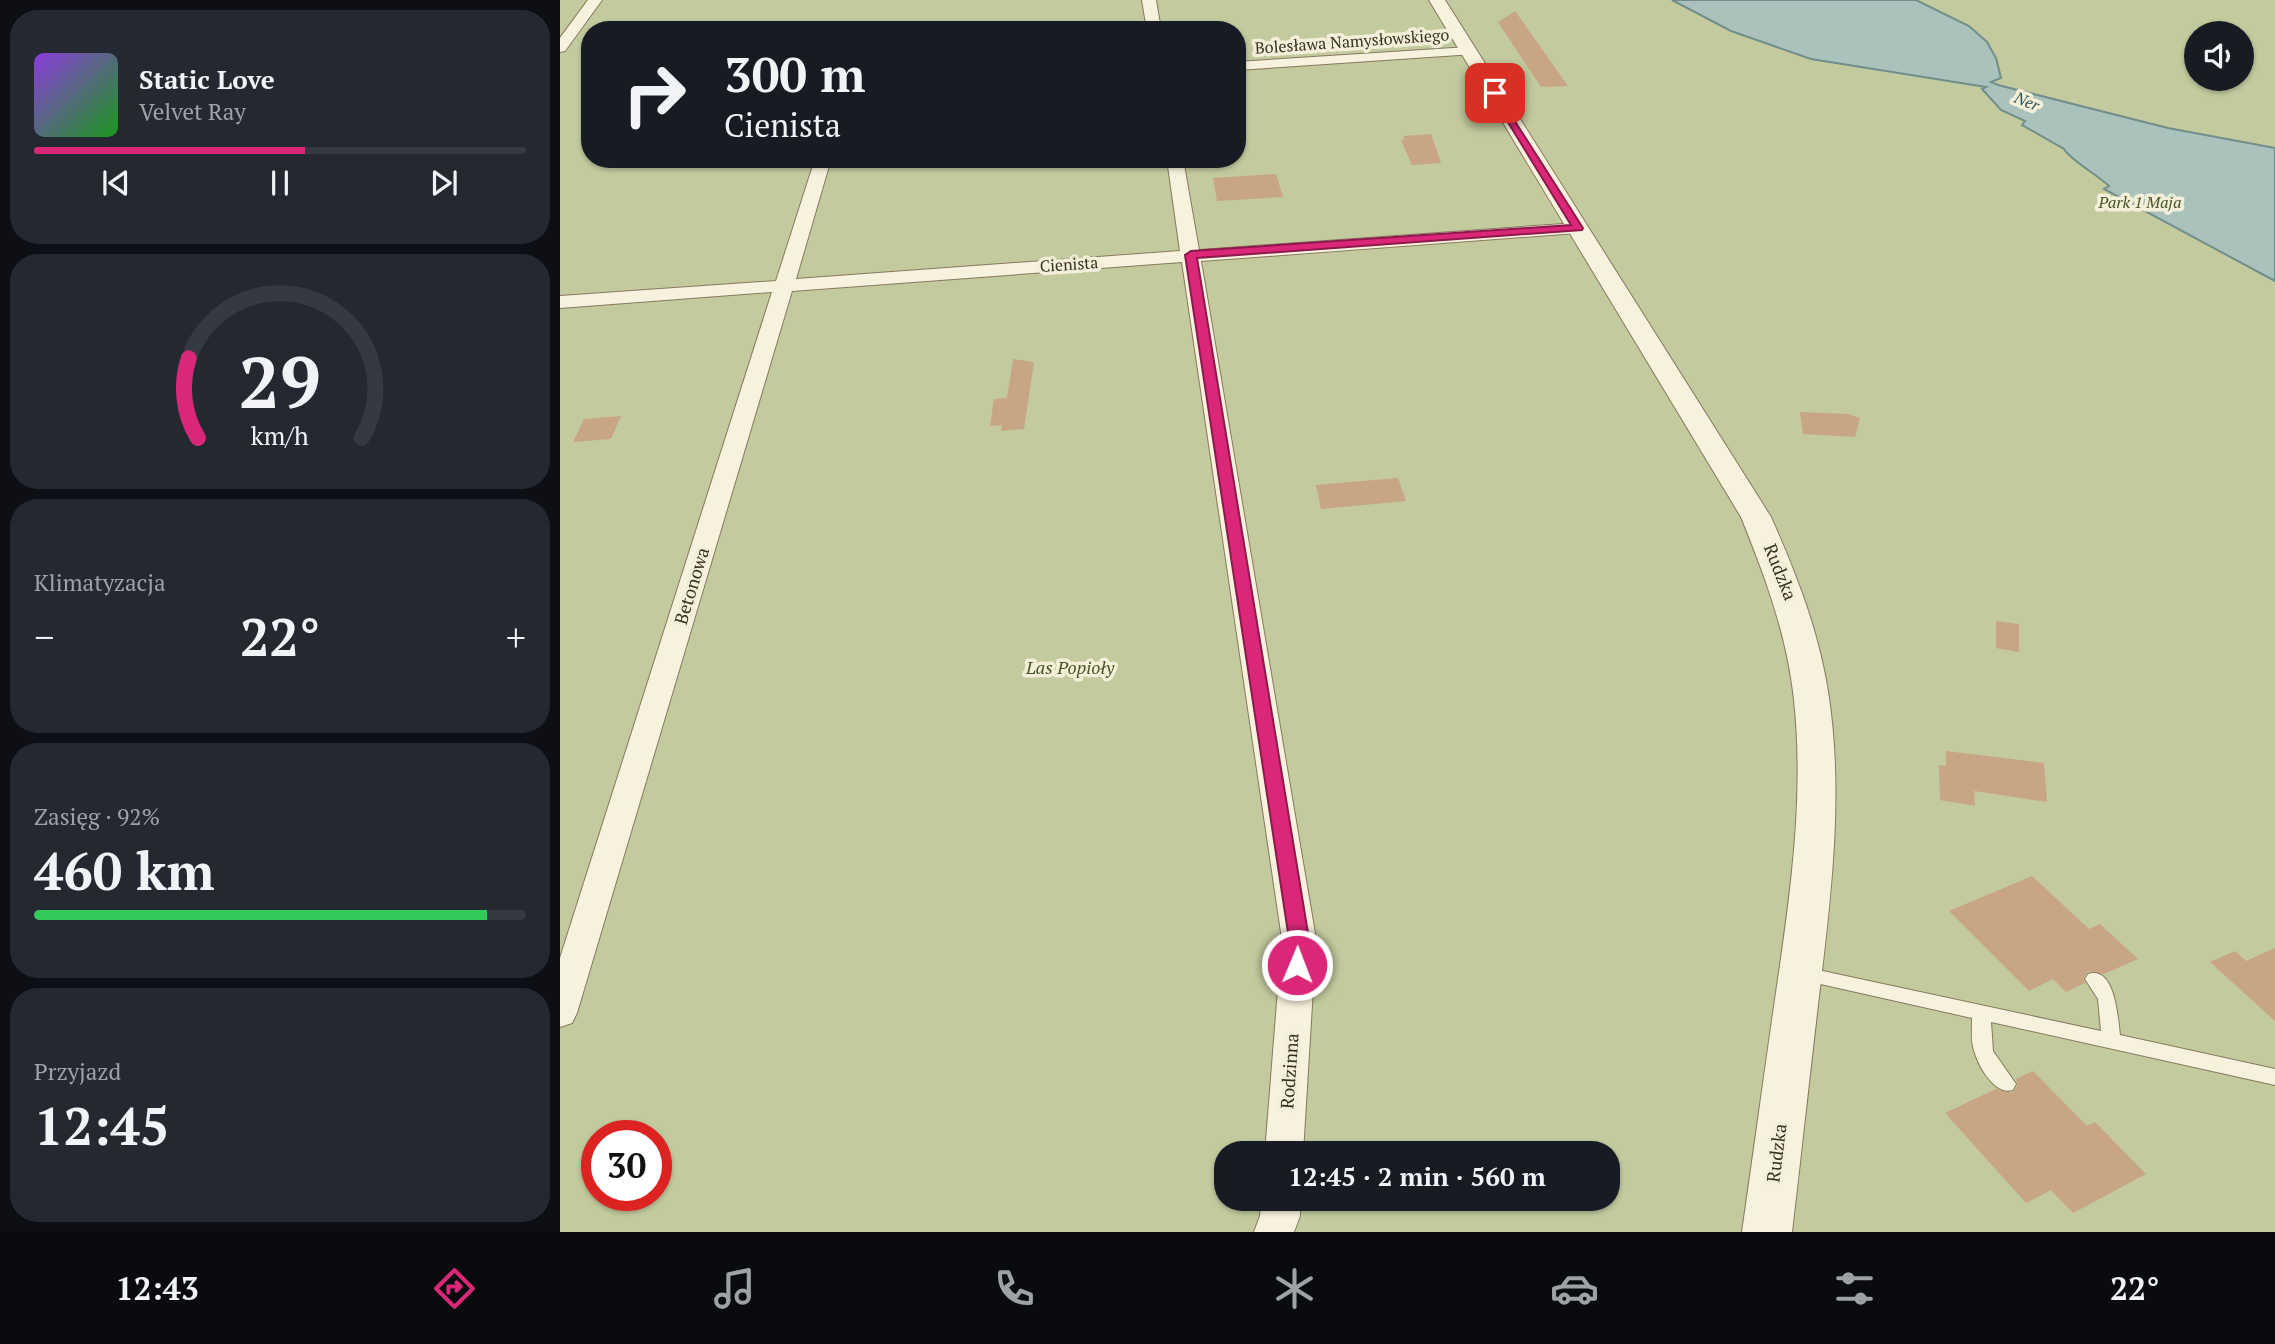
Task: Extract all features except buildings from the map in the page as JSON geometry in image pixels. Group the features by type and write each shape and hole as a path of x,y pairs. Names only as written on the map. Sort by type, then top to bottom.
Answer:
{"street":[{"path":"560,48 595,0"},
{"path":"1149,0 1152,21"},
{"name":"Rudzka","path":"1437,0 1756,517 1793,603 1811,678 1819,791 1800,973 1767,1232"},
{"name":"Bolesława Namysłowskiego","path":"1246,65 1469,51"},
{"name":"Betonowa","path":"560,1013 820,168"},
{"name":"Rodzinna","path":"1176,168 1299,939 1285,1141"},
{"name":"Cienista","path":"560,302 1578,228"},
{"path":"1274,1232 1280,1211"}],"lane":[{"path":"1800,973 2275,1077"},
{"path":"2094,979 2107,998 2111,1039"},
{"path":"1982,1012 1980,1046 1990,1067 2006,1084"}],"green space":[{"name":"Las Popioły","path":"560,0 2275,0 2275,1232 560,1232"}],"water":[{"name":"Ner","path":"1672,0 1916,0 1969,26 1987,42 1996,58 2001,78 1991,82 1998,85 2168,128 2275,148 2275,281 2104,189 2109,186 2064,149 2022,125 2025,121 2001,110 1982,89 1986,87 1811,59 1731,31"}],"route":[{"path":"1297,965 1299,939 1191,255 1578,228 1495,93"}],"park label":[{"name":"Park 1 Maja","path":"2140,202"}]}
